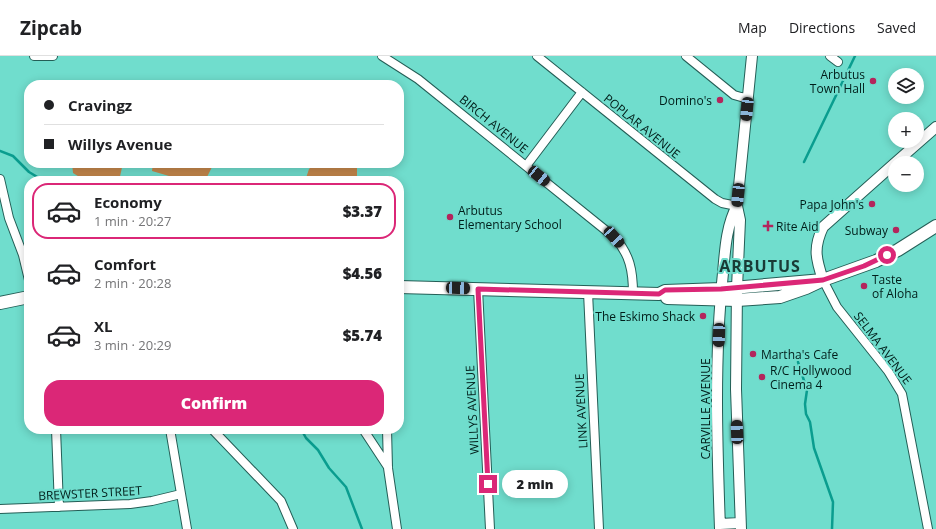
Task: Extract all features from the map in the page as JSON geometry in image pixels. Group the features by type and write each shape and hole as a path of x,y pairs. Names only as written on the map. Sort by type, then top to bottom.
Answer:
{"main road":[{"path":"404,287 659,294 665,298 737,294 823,280 876,261 898,250 936,226"},
{"path":"0,303 24,298"}],"street":[{"path":"34,56 53,56"},
{"name":"BIRCH AVENUE","path":"382,56 418,79 601,225 621,245 627,255 631,267 633,294"},
{"name":"POPLAR AVENUE","path":"537,56 714,199 722,203 737,206"},
{"path":"686,56 734,95 748,98"},
{"path":"720,526 741,526 736,389 737,294 740,220 737,206 752,56"},
{"path":"830,56 838,62"},
{"path":"526,166 582,92"},
{"path":"903,156 936,127"},
{"path":"823,280 818,264 816,246 818,236 823,227 888,169"},
{"path":"0,179 5,205 24,259"},
{"name":"CARVILLE AVENUE","path":"720,526 718,390 721,294 725,250 731,216 737,206"},
{"name":"SELMA AVENUE","path":"823,280 837,307 888,371 902,394 928,529"},
{"name":"WILLYS AVENUE","path":"478,289 490,529"},
{"name":"LINK AVENUE","path":"588,292 599,529"},
{"path":"56,434 59,507"},
{"path":"171,434 187,529"},
{"path":"217,434 281,501 293,529"},
{"path":"366,434 388,468"},
{"path":"387,434 388,468 397,529"},
{"name":"BREWSTER STREET","path":"0,509 130,504 152,501 181,494"}],"shaded area":[{"path":"72,168 122,168 120,176 78,176 73,173"},
{"path":"152,168 212,168 208,176 169,176 152,171"},
{"path":"357,168 357,176 307,176 309,169"}],"waterway":[{"path":"804,162 855,56"},
{"path":"0,151 13,156 24,167"},
{"path":"25,168 36,176"},
{"path":"798,362 807,390 805,404 806,414 810,422 814,448 833,502 832,529"},
{"path":"304,434 318,450 329,468 346,487 362,529"}],"place":[{"name":"Arbutus Town Hall","path":"873,81"},
{"name":"Domino's","path":"720,100"},
{"name":"Papa John's","path":"872,204"},
{"name":"Arbutus Elementary School","path":"450,217"},
{"name":"Rite Aid","path":"768,226"},
{"name":"Subway","path":"896,230"},
{"name":"Taste of Aloha","path":"864,286"},
{"name":"The Eskimo Shack","path":"703,316"},
{"name":"Martha's Cafe","path":"753,354"},
{"name":"R/C Hollywood Cinema 4","path":"762,377"}],"district":[{"name":"ARBUTUS","path":"760,266"}],"route":[{"path":"488,484 478,289 659,294 665,290 729,289 823,280 864,266 887,255"}]}
